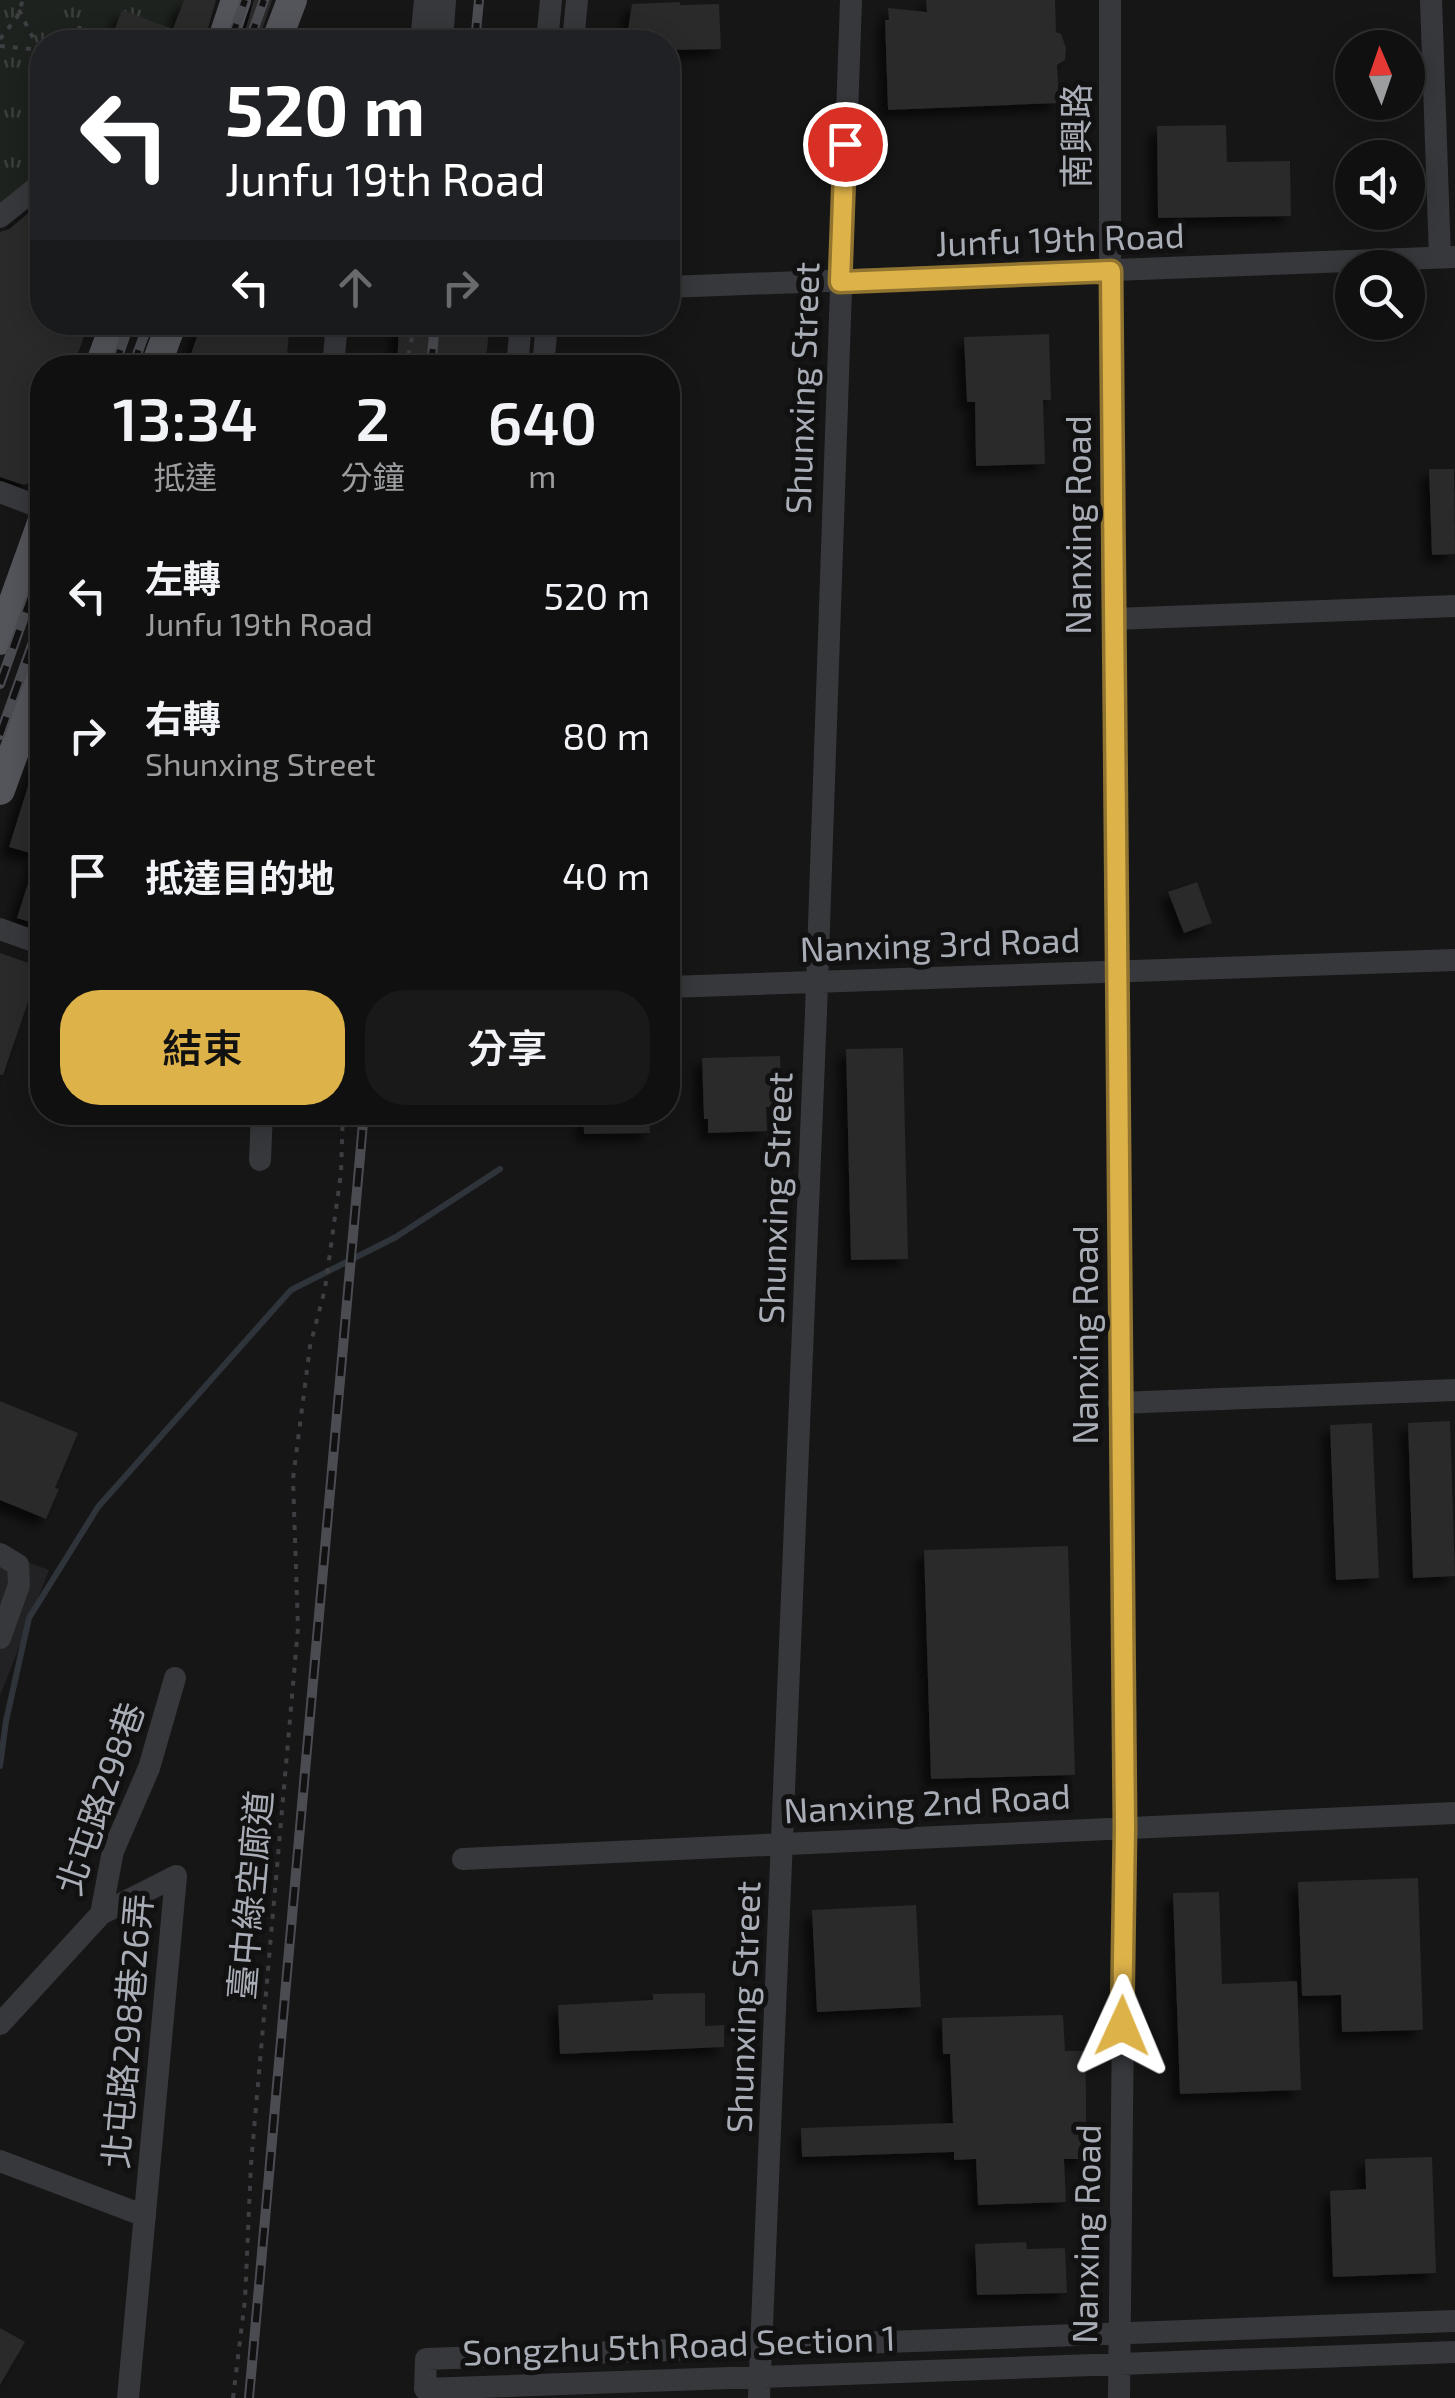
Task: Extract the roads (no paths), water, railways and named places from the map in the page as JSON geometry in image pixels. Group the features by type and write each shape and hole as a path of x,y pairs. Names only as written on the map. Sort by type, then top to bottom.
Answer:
{"main road":[{"path":"226,30 236,0"},
{"path":"281,30 292,0"},
{"path":"0,640 30,556"},
{"path":"0,790 30,707"}],"street":[{"path":"422,30 425,0"},
{"path":"443,30 445,0"},
{"path":"548,30 550,0"},
{"path":"574,30 576,0"},
{"name":"Shunxing Street","path":"760,2387 784,1843 852,0"},
{"name":"南興路","path":"1110,0 1111,271"},
{"path":"1439,15 1448,257"},
{"path":"0,217 30,193"},
{"name":"Junfu 19th Road","path":"680,287 1448,257"},
{"name":"Nanxing Road","path":"1111,271 1125,1828 1119,2398"},
{"path":"0,492 30,503"},
{"path":"1114,619 1455,606"},
{"path":"0,929 30,940"},
{"name":"Nanxing 3rd Road","path":"680,987 1455,960"},
{"path":"260,1160 261,1125"},
{"path":"1119,1403 1455,1390"},
{"path":"0,1554 18,1565 18,1585 0,1638"},
{"name":"北屯路298巷","path":"0,2024 101,1914 114,1852 148,1768 175,1678"},
{"name":"Nanxing 2nd Road","path":"463,1859 1455,1813"},
{"name":"北屯路298巷26弄","path":"101,1914 176,1876 128,2398"},
{"name":"北屯路298巷26弄","path":"0,2161 144,2216"},
{"name":"Songzhu 5th Road Section 1","path":"1455,2320 426,2360 425,2388 760,2387 1118,2363 1455,2352"}],"waterway":[{"path":"0,1766 29,1618 98,1507 291,1290 396,1237 500,1169"}],"railway":[{"path":"234,30 245,0"},
{"path":"253,30 264,0"},
{"path":"476,30 479,0"},
{"path":"119,355 125,335"},
{"path":"137,355 144,335"},
{"path":"432,355 434,335"},
{"path":"0,684 30,600"},
{"path":"0,735 30,651"},
{"path":"249,2398 363,1125"}]}
